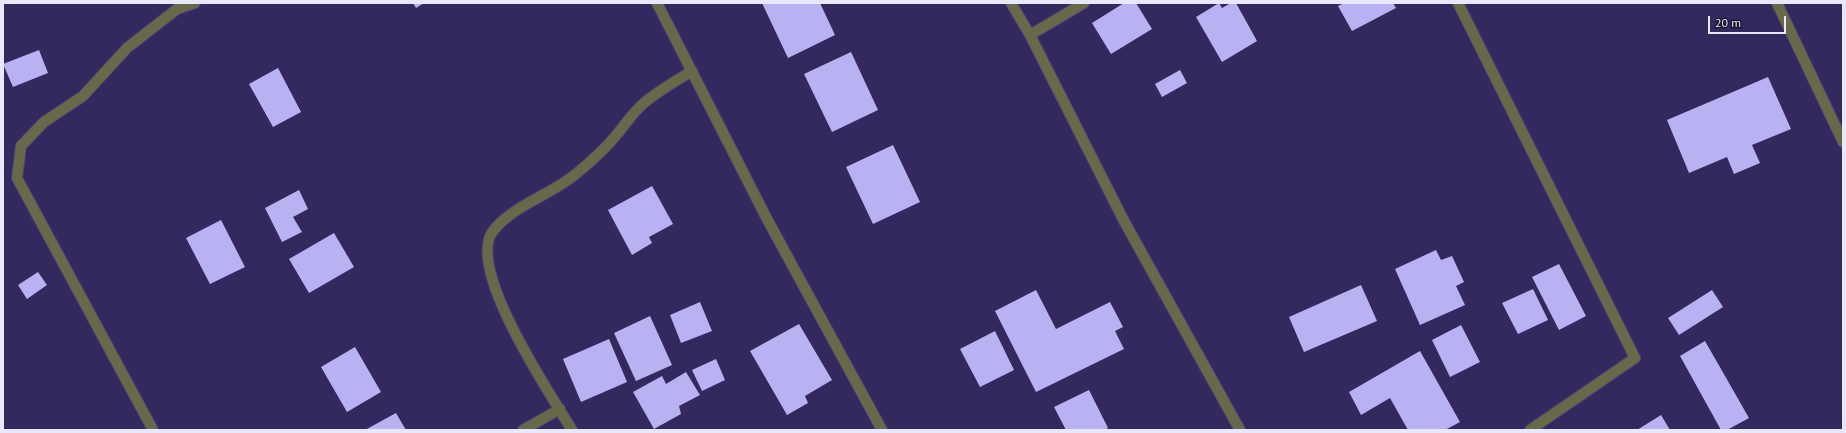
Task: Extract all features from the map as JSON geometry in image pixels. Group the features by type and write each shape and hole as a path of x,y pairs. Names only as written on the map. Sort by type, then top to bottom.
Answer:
{"street":[{"path":"153,430 17,178 22,146 44,122 83,96 133,43 177,9 195,3"},
{"path":"657,3 767,220 882,430"},
{"path":"1011,3 1030,35 1124,221 1240,430"},
{"path":"1030,35 1084,3"},
{"path":"1458,3 1635,358 1530,430"},
{"path":"1777,3 1843,142"},
{"path":"572,430 514,333 493,280 487,259 487,242 493,231 509,216 576,174 610,142 644,103 692,71"},
{"path":"523,430 560,409"}],"building":[{"path":"413,3 424,3 416,8"},
{"path":"762,3 820,3 835,35 788,58"},
{"path":"1124,3 1136,3 1152,29 1111,54 1092,23"},
{"path":"1219,3 1222,8 1231,3 1236,3 1257,41 1222,62 1196,17"},
{"path":"1344,3 1393,3 1396,8 1352,31 1338,6"},
{"path":"39,50 48,73 13,87 3,64"},
{"path":"851,52 878,110 832,132 804,74"},
{"path":"278,68 301,112 273,127 249,84"},
{"path":"1180,70 1187,83 1162,97 1155,84"},
{"path":"1768,77 1791,129 1752,145 1760,163 1734,174 1727,157 1689,173 1667,120"},
{"path":"893,145 920,202 873,224 846,167"},
{"path":"652,186 673,224 649,237 652,243 632,255 608,210"},
{"path":"299,190 308,209 293,217 302,232 282,242 265,208"},
{"path":"221,220 245,267 210,284 186,238"},
{"path":"334,233 354,267 309,293 289,259"},
{"path":"1436,250 1441,260 1452,256 1464,282 1456,286 1465,305 1420,325 1395,269"},
{"path":"1559,264 1586,316 1559,330 1532,277"},
{"path":"38,272 47,285 27,299 18,285"},
{"path":"1361,285 1377,321 1304,352 1289,317"},
{"path":"1533,289 1548,320 1518,334 1502,303"},
{"path":"1036,290 1056,329 1110,302 1123,327 1115,331 1124,349 1036,392 995,311"},
{"path":"1712,290 1723,307 1679,335 1668,318"},
{"path":"700,302 712,331 681,343 670,315"},
{"path":"650,316 672,365 636,381 614,333"},
{"path":"799,324 832,380 805,396 808,403 787,415 750,351"},
{"path":"1461,325 1480,362 1450,377 1432,340"},
{"path":"995,331 1014,370 980,387 960,349"},
{"path":"609,339 627,382 581,402 563,359"},
{"path":"1705,341 1749,418 1727,430 1721,430 1680,356"},
{"path":"355,347 381,392 347,412 321,367"},
{"path":"1420,351 1460,422 1445,430 1408,430 1390,398 1361,415 1349,392"},
{"path":"716,359 725,380 702,391 692,370"},
{"path":"686,372 700,395 679,406 681,414 654,429 633,392 662,376 666,384"},
{"path":"1089,390 1108,428 1105,430 1066,430 1054,407"},
{"path":"396,413 406,430 365,430"},
{"path":"1661,415 1670,430 1637,430"}]}
